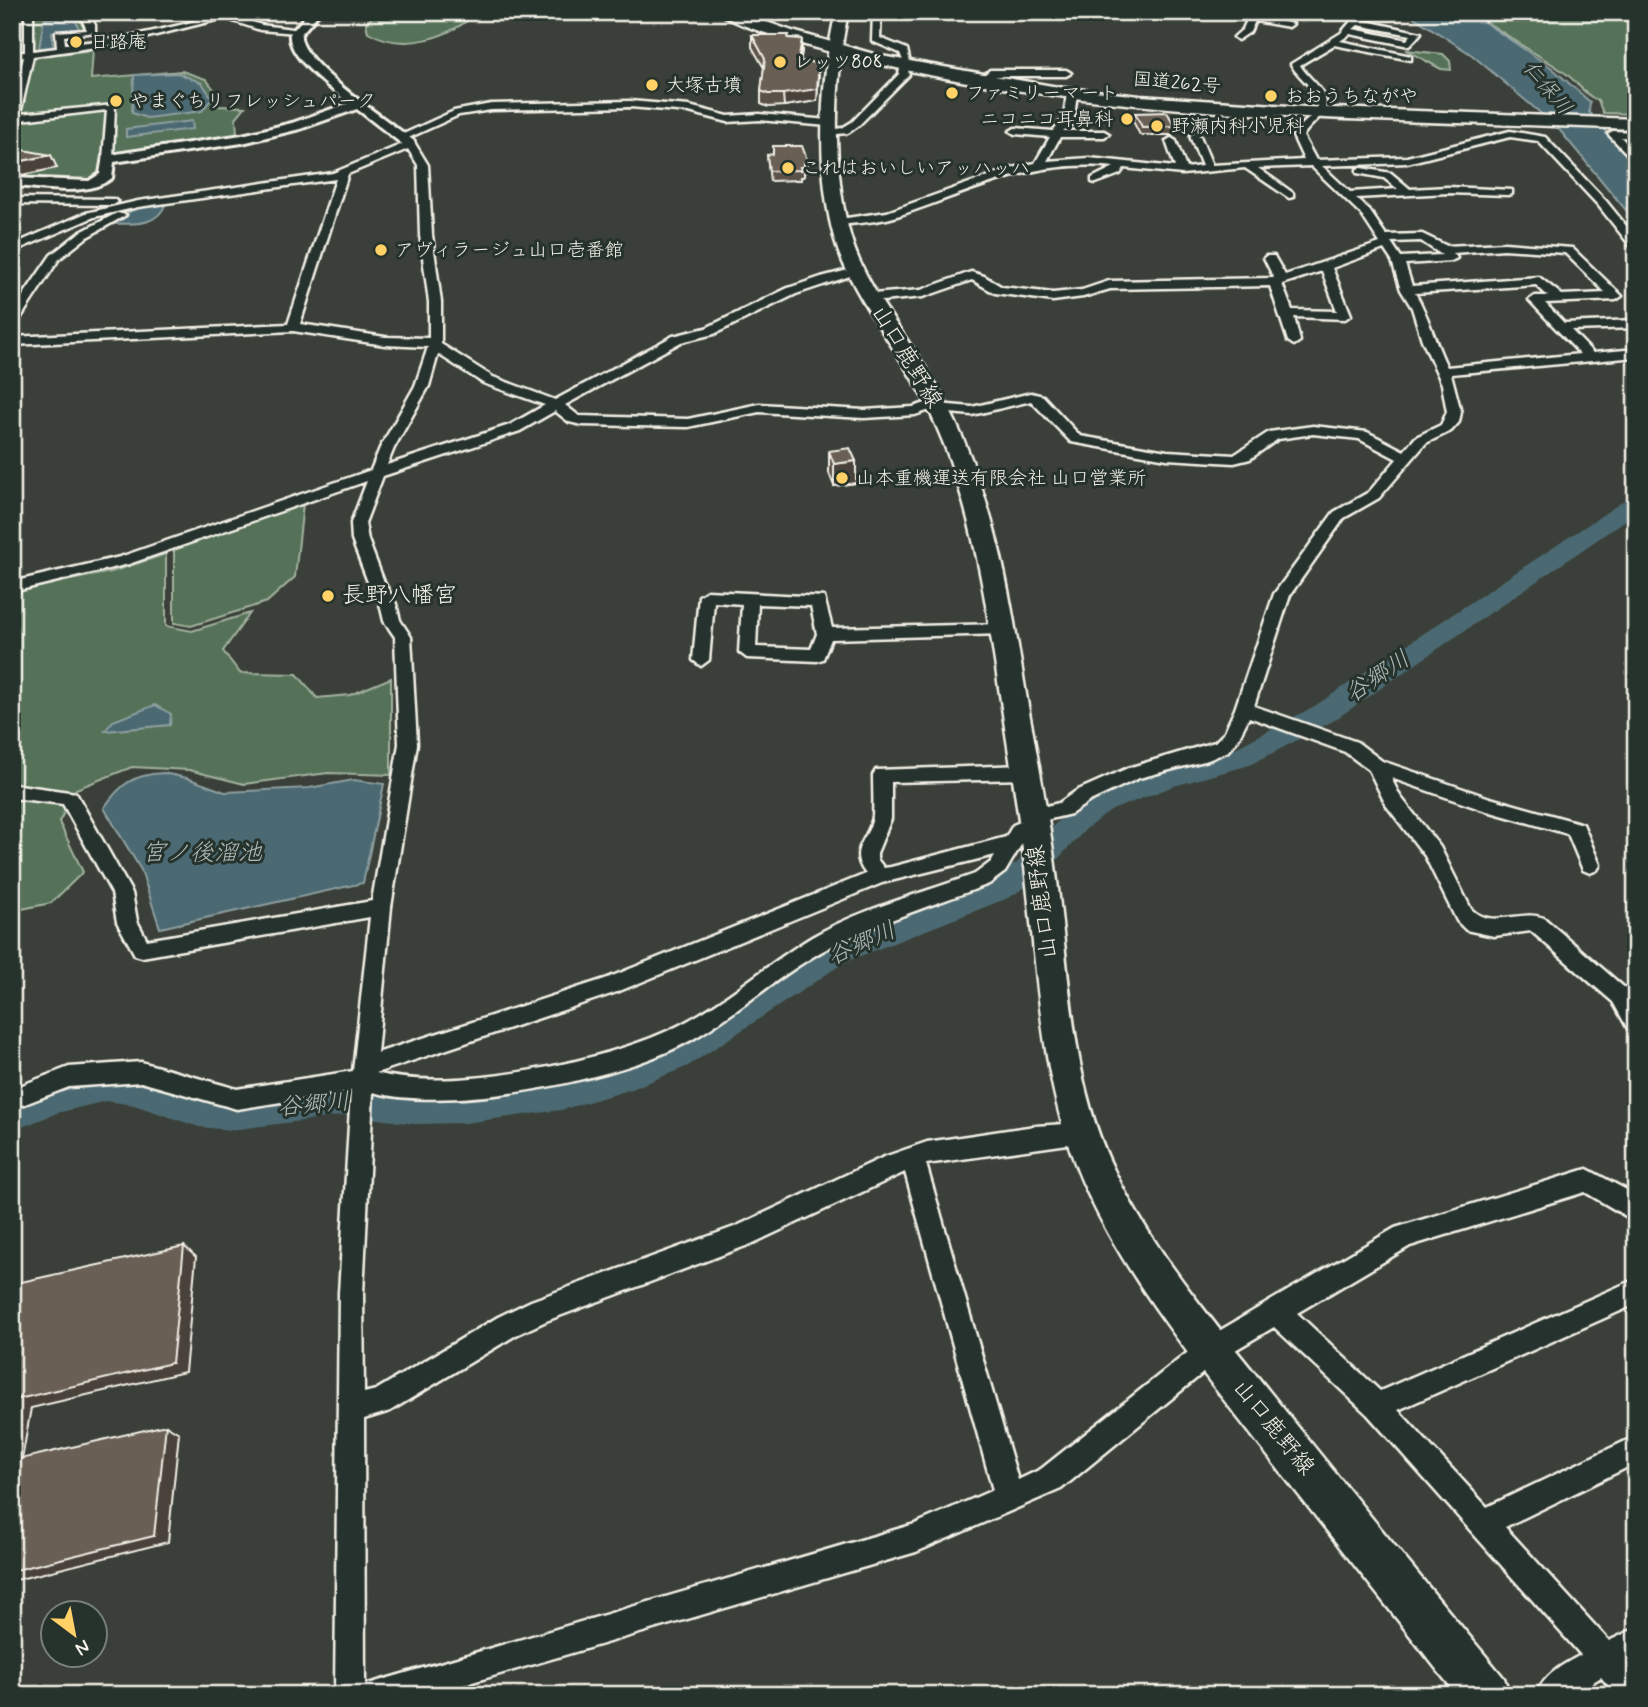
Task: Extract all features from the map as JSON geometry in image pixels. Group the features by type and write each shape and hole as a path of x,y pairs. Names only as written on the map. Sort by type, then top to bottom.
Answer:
{"highway":[{"name":"国道262号","path":"726,12 779,33 905,64 1073,92 1203,107 1636,122"},
{"name":"国道262号","path":"738,12 835,47"},
{"name":"国道262号","path":"905,64 1073,92"}],"main road":[{"name":"山口鹿野線","path":"842,12 835,47 828,128 839,222 856,272 937,406 977,510 1003,629 1026,772 1028,831 1042,883 1055,1007 1081,1134 1100,1179 1130,1236 1211,1350 1487,1695"}],"street":[{"path":"12,182 89,185 97,183 107,175 112,107 13,118 29,54 29,12"},
{"path":"83,12 91,25 90,32 59,34 61,47 101,45"},
{"path":"213,12 229,14 260,27 297,30"},
{"path":"315,12 297,30 294,37 299,51 358,104 406,140 423,164 426,235 435,302 435,344 422,386 400,422 376,474 358,523 360,540 376,582 388,604 392,621 403,637 408,744 381,907 374,998 360,1113 351,1293 350,1695"},
{"path":"12,249 77,219 138,204 284,185 343,174 457,113 491,107 630,104 688,109 728,119 759,117 845,131 904,75 904,51 875,39 878,28 877,12"},
{"path":"12,1099 69,1077 141,1072 237,1099 315,1089 363,1078 610,986 858,887 878,876 891,876 1028,831 1083,796 1134,773 1202,755 1221,747 1231,737 1244,709 1282,594 1339,515 1374,495 1421,439 1446,428 1452,422 1454,412 1444,371 1428,340 1418,307 1407,290 1398,261 1350,195 1307,157 1298,132 1320,111 1317,88 1300,73 1296,64 1349,32 1364,12"},
{"path":"12,56 101,45 229,14"},
{"path":"1215,15 1271,17 1289,24"},
{"path":"1238,37 1247,30 1252,18"},
{"path":"1349,32 1409,43 1418,33 1357,22"},
{"path":"120,54 127,38"},
{"path":"1333,42 1368,53 1408,58"},
{"path":"1039,165 1062,125 1068,124 1073,92 1066,74 1057,63"},
{"path":"987,77 990,73 1066,74"},
{"path":"108,159 242,139 296,126 358,104"},
{"path":"1015,131 1104,134"},
{"path":"839,222 889,215 1013,171 1039,165 1089,161 1182,171 1407,160 1510,134 1541,139 1602,203 1636,246"},
{"path":"1636,135 1613,134 1636,160"},
{"path":"1195,136 1208,169"},
{"path":"1171,141 1182,171"},
{"path":"1096,180 1116,172 1120,165"},
{"path":"1247,166 1289,195"},
{"path":"1326,173 1356,170 1383,173 1407,192"},
{"path":"293,327 343,174"},
{"path":"1350,195 1508,192"},
{"path":"12,201 60,200 138,204"},
{"path":"12,322 55,257 83,235 138,204"},
{"path":"872,298 923,293 971,276 980,278 999,290 1025,296 1053,297 1083,293 1109,285 1278,281 1326,266 1386,242 1423,236 1432,239 1451,258 1398,261"},
{"path":"1444,250 1504,246 1568,250 1621,295 1535,300 1588,355"},
{"path":"1270,258 1294,341"},
{"path":"1287,313 1345,315 1326,266"},
{"path":"12,587 124,561 515,428 677,339 710,331 792,291 825,279 856,272"},
{"path":"1407,290 1539,281 1558,298"},
{"path":"1561,327 1636,324"},
{"path":"12,341 293,327 385,341 435,344 488,380 515,392 555,404 574,419 582,421 650,424 713,420 759,408 864,414 915,411 937,406 972,411 1031,397 1038,399 1076,439 1187,457 1234,459 1245,456 1274,435 1296,430 1362,435 1404,457"},
{"path":"1444,371 1588,355 1636,353"},
{"path":"701,660 707,596 818,601 825,634 817,655 747,652 750,599"},
{"path":"825,634 1003,629"},
{"path":"1244,709 1351,747 1376,766 1487,804 1576,830 1590,865"},
{"path":"1376,766 1393,800 1433,852 1464,915 1473,924 1494,928 1527,922 1536,925 1576,956 1620,996 1636,1023"},
{"path":"878,876 867,860 867,853 882,819 882,775 1026,772"},
{"path":"12,791 69,798 122,893 127,922 142,949 381,907"},
{"path":"363,1078 391,1087 474,1087 584,1070 638,1054 689,1031 821,942 863,923 982,879 998,867 1028,831"},
{"path":"350,1409 381,1402 508,1326 540,1310 742,1236 884,1168 927,1153 999,1141 1081,1134"},
{"path":"913,1158 1009,1497"},
{"path":"376,1695 916,1538 1051,1479 1211,1350 1404,1236 1587,1180 1625,1201 1636,1211"},
{"path":"1377,1406 1636,1291"},
{"path":"1277,1312 1377,1406 1636,1694"},
{"path":"1482,1524 1636,1449"},
{"path":"1551,1695 1567,1679 1636,1643"}],"green space":[{"name":"やまぐちリフレッシュパーク","path":"12,12 75,12 85,29 56,33 60,54 93,50 91,79 182,71 206,79 220,97 218,106 245,107 236,118 237,136 102,157 100,176 80,183 12,180"},
{"path":"364,12 478,12 454,29 426,40 411,42 382,38 368,32 366,23 374,15"},
{"path":"1466,12 1636,12 1636,114 1603,113 1598,101 1588,95 1570,76"},
{"path":"1406,50 1443,54 1450,61 1451,70 1441,69"},
{"path":"303,504 295,577 267,602 191,626 174,623 174,549"},
{"path":"166,554 166,626 192,631 250,613 223,651 240,673 297,674 317,698 350,695 391,678 391,775 328,773 244,784 189,770 132,767 76,789 59,822 83,872 51,903 12,911 12,591 111,572"}],"water":[{"name":"仁保川","path":"1406,12 1459,12 1484,22 1552,68 1590,102 1589,112 1636,165 1636,218 1625,209 1557,127 1472,55"},
{"path":"74,16 79,29 52,32 53,47 39,48 44,19"},
{"path":"178,73 202,83 212,98 202,111 147,118 132,113 134,75"},
{"path":"192,121 193,129 126,137 126,129"},
{"path":"166,203 157,217 150,220 135,224 110,224 138,207"},
{"path":"155,705 171,714 170,725 105,731 113,721"},
{"name":"宮ノ後溜池","path":"163,773 187,778 225,792 309,788 354,780 384,784 363,883 160,928 141,870 104,808 122,786 136,778"}],"building":[{"path":"752,35 789,35 788,38 802,39 798,61 819,63 817,89 783,94 761,91 765,59"},
{"path":"1167,112 1175,126 1142,127 1135,113"},
{"path":"773,146 802,146 808,162 804,162 801,170 769,171 767,155 773,154"},
{"path":"12,148 51,155 12,163"},
{"path":"850,448 856,461 834,464 829,451"},
{"path":"184,1246 172,1363 14,1400 12,1411 12,1284"},
{"path":"166,1425 154,1536 12,1571 12,1461"}],"waterway":[{"name":"谷郷川","path":"12,1115 54,1098 106,1086 134,1089 199,1111 231,1114 348,1099 415,1108 465,1107 561,1094 620,1078 676,1055 834,953 997,889 1028,871 1077,820 1102,802 1167,777 1240,758 1323,714 1636,503"}],"place":[{"name":"日路庵","path":"76,42"},
{"name":"レッツ808","path":"780,62"},
{"name":"大塚古墳","path":"652,85"},
{"name":"ファミリーマート","path":"952,93"},
{"name":"おおうちながや","path":"1271,96"},
{"name":"やまぐちリフレッシュパーク","path":"116,101"},
{"name":"ニコニコ耳鼻科","path":"1127,119"},
{"name":"野瀬内科小児科","path":"1157,126"},
{"name":"これはおいしいアッハッハ","path":"788,168"},
{"name":"アヴィラージュ山口壱番館","path":"381,250"},
{"name":"山本重機運送有限会社 山口営業所","path":"842,478"},
{"name":"長野八幡宮","path":"328,596"}]}
